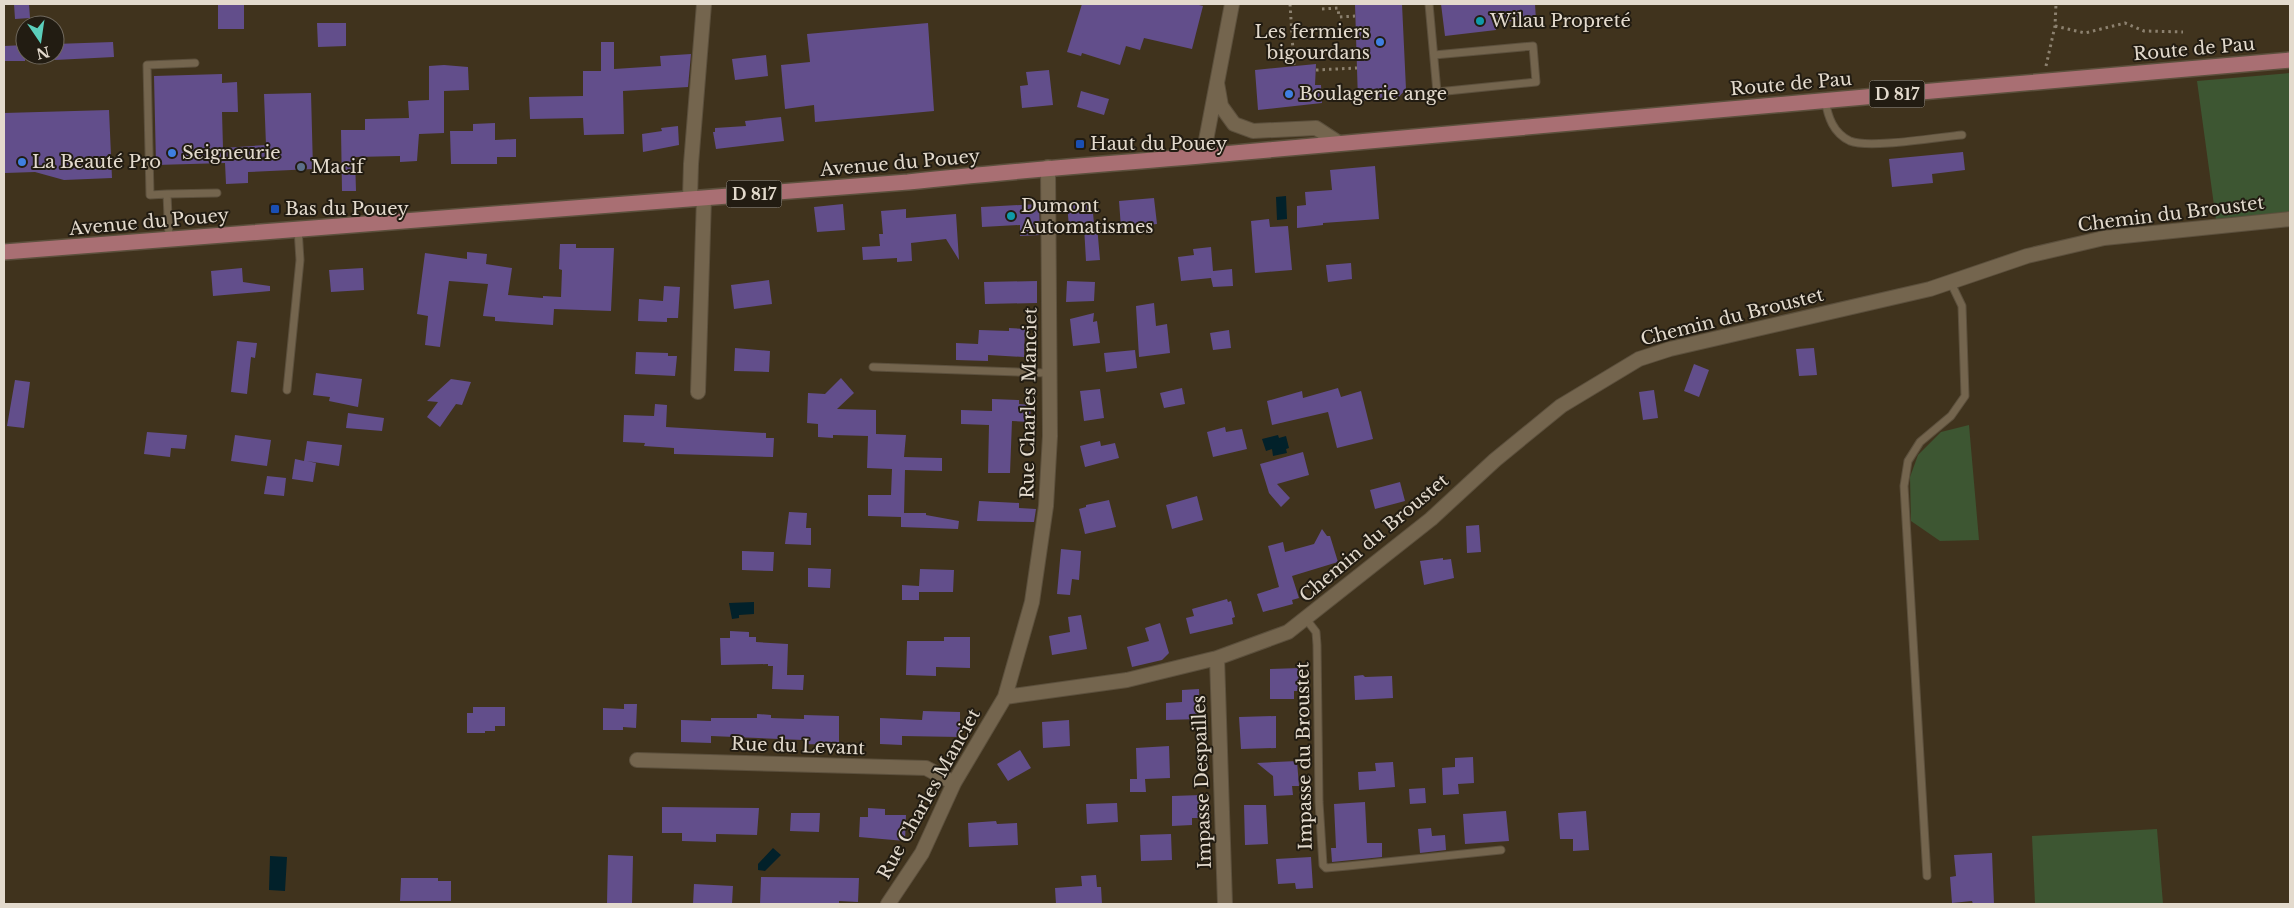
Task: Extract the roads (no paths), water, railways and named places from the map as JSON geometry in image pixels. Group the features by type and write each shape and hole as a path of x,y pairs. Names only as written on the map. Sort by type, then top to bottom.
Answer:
{"main road":[{"name":"Route de Pau","path":"1504,127 2290,60"},
{"name":"Avenue du Pouey","path":"4,252 908,182 1048,167 1202,156 1504,127"}],"street":[{"path":"698,392 697,198 691,164 704,4"},
{"path":"1202,156 1232,4"},
{"path":"1216,84 1221,106 1234,124 1253,131 1316,128 1339,142"},
{"name":"Rue Charles Manciet","path":"888,904 922,853 954,783 1005,697 1032,602 1046,506 1050,436 1048,373 1050,245 1048,167"},
{"name":"Chemin du Broustet","path":"1005,697 1127,680 1217,658 1288,632 1431,519 1495,460 1561,406 1639,359 1670,348 1950,283 2027,256 2104,238 2290,219"},
{"name":"Impasse Despailles","path":"1217,658 1224,904"},
{"name":"Rue du Levant","path":"638,760 926,768 954,783"}],"lane":[{"path":"1429,4 1437,92 1536,82 1533,46 1434,55"},
{"path":"195,63 146,65 150,195 217,193"},
{"path":"1825,100 1828,115 1836,131 1851,141 1869,144 1962,135"},
{"path":"167,194 169,240"},
{"path":"287,390 300,260 298,228"},
{"path":"1927,876 1904,486 1908,461 1920,442 1951,416 1965,396 1962,306 1950,283"},
{"path":"873,367 1048,373"},
{"name":"Impasse du Broustet","path":"1306,619 1316,632 1317,645 1319,802 1322,865 1326,868 1501,850"}],"water":[{"path":"1286,196 1287,219 1277,220 1276,197"},
{"path":"1278,435 1279,438 1286,436 1289,448 1286,449 1287,453 1273,456 1272,449 1266,451 1262,439"},
{"path":"754,602 754,614 739,615 739,618 732,619 729,603"},
{"path":"773,848 781,855 765,871 758,870 758,864"},
{"path":"270,856 287,857 285,891 269,890"}],"place":[{"name":"Wilau Propreté","path":"1480,21"},
{"name":"Les fermiers bigourdans","path":"1380,42"},
{"name":"Boulagerie ange","path":"1289,94"},
{"name":"Haut du Pouey","path":"1080,144"},
{"name":"Seigneurie","path":"172,153"},
{"name":"La Beauté Pro","path":"22,162"},
{"name":"Macif","path":"301,167"},
{"name":"Bas du Pouey","path":"275,209"},
{"name":"Dumont Automatismes","path":"1011,216"}]}
